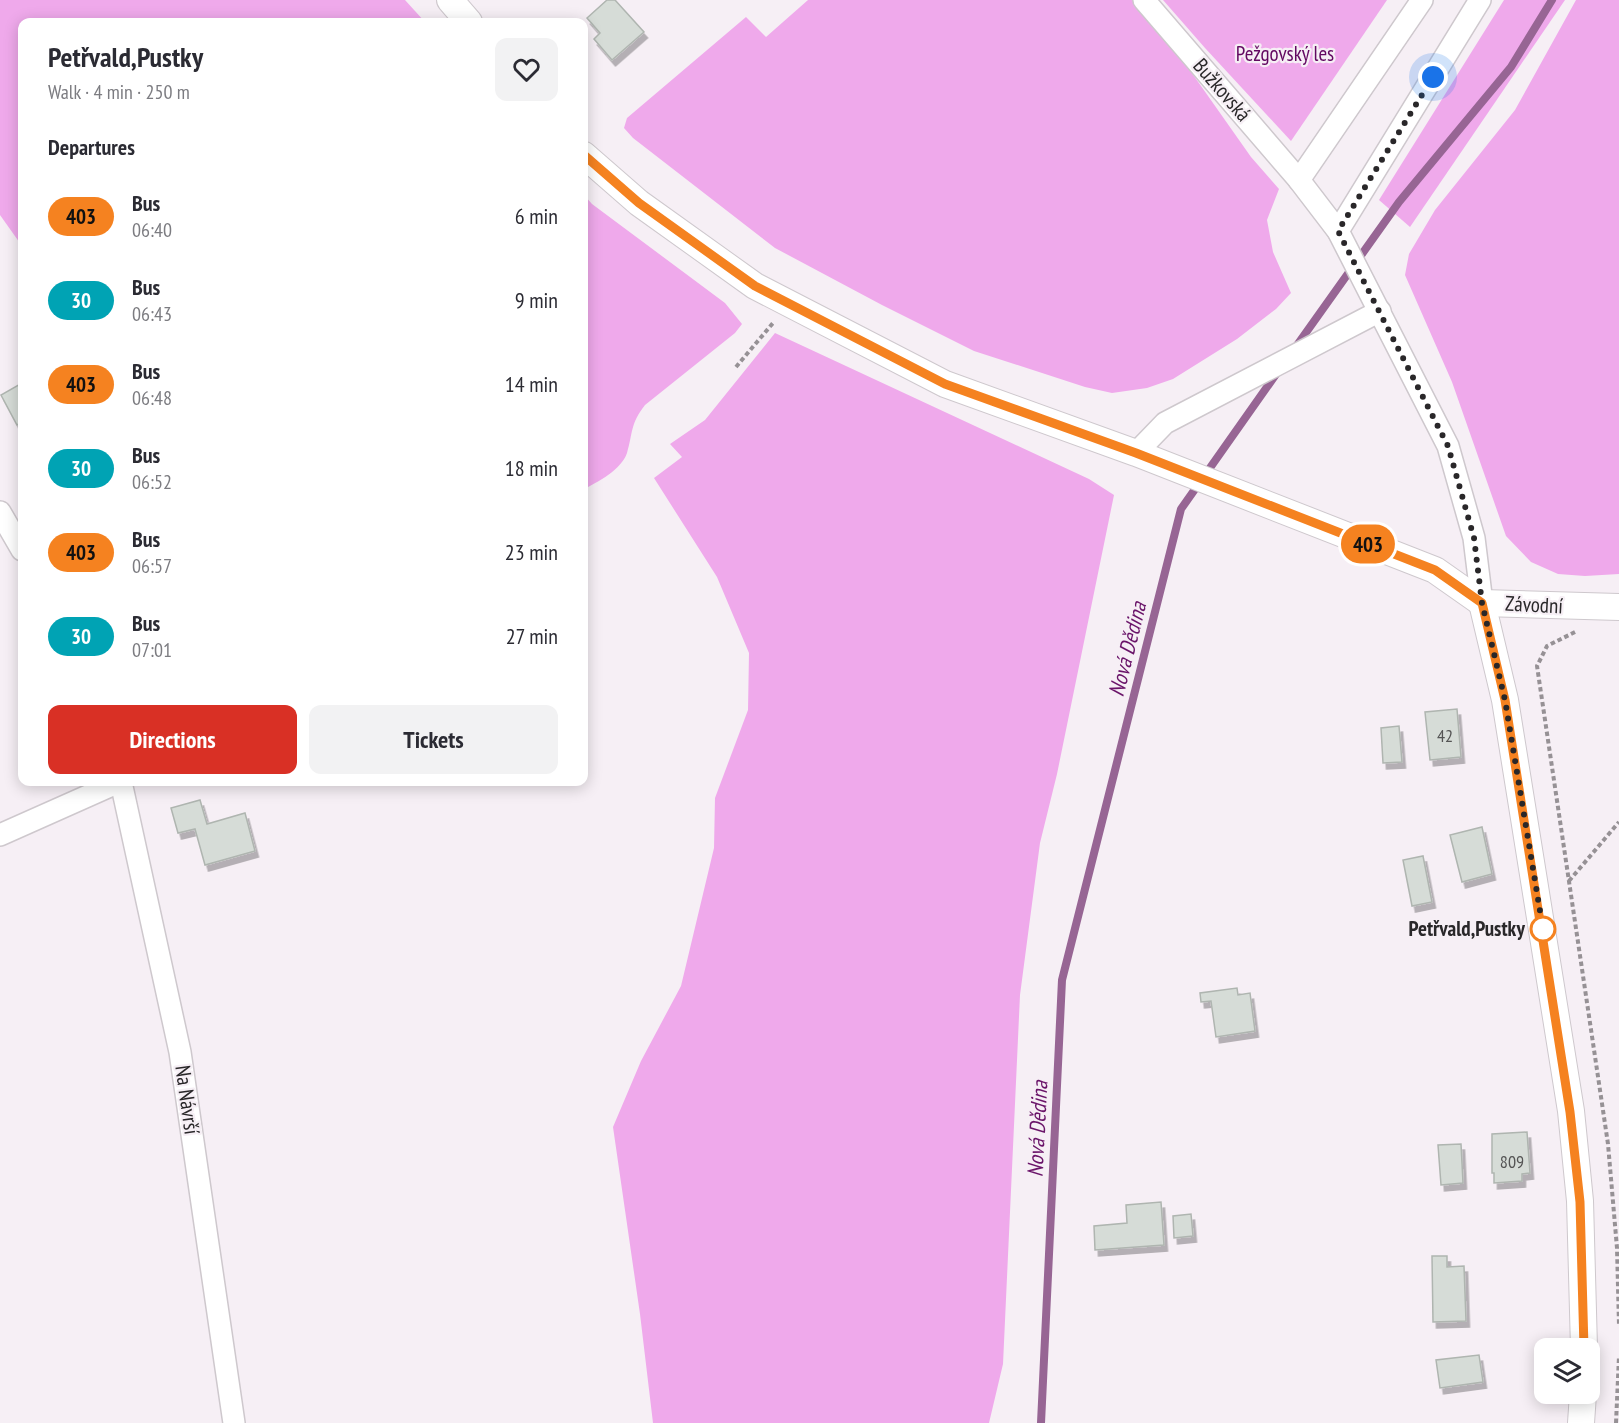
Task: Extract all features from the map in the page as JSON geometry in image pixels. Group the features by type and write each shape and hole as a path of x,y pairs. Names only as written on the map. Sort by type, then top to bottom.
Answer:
{"street":[{"path":"450,0 466,18"},
{"name":"Bužkovská","path":"1144,0 1299,180 1338,231 1448,446 1474,538 1482,603"},
{"path":"1299,180 1422,0"},
{"path":"1338,231 1480,0"},
{"path":"588,158 639,203 755,286 945,384 1136,453 1435,570 1482,603"},
{"path":"1136,453 1165,423 1380,311"},
{"path":"0,512 18,543"},
{"name":"Závodní","path":"1584,1338 1581,1210 1569,1101 1505,700 1482,603 1619,607"},
{"name":"Na Návrší","path":"0,835 111,786"},
{"name":"Na Návrší","path":"121,786 180,1052 234,1423"},
{"path":"1581,1423 1582,1404"}],"path":[{"path":"736,367 779,316 787,303"},
{"path":"1584,632 1572,632 1547,646 1537,666 1608,1144 1617,1248 1619,1325"},
{"path":"1568,882 1619,822"},
{"path":"1616,1423 1619,1356"}],"green space":[{"path":"0,0 405,0 421,18 18,18 18,240 0,215"},
{"path":"808,0 1132,0 1182,59 1251,157 1279,189 1267,220 1273,252 1291,293 1276,309 1237,339 1173,379 1147,388 1112,393 1085,387 974,351 775,248 633,138 624,128 627,118 746,17 766,37"},
{"name":"Pežgovský les","path":"1163,0 1387,0 1291,141"},
{"path":"1504,0 1565,0 1410,227 1379,200"},
{"path":"1576,0 1619,0 1619,574 1585,576 1558,574 1531,562 1506,536 1452,382 1405,275 1409,254 1435,210 1515,110"},
{"path":"588,200 725,303 742,324 735,333 645,405 634,423 624,459 620,465 588,487"},
{"path":"775,333 1089,479 1114,495 1057,774 1040,843 1020,995 1003,1364 989,1423 653,1423 613,1127 641,1061 681,986 714,848 715,798 748,710 749,653 717,577 654,478 682,457 670,444 705,420"}],"building":[{"path":"607,0 615,0 644,32 612,60 594,39 600,33 587,18"},
{"path":"18,385 17,425 1,395"},
{"path":"1457,709 1461,757 1430,760 1425,712"},
{"path":"1399,726 1402,762 1383,763 1381,728"},
{"path":"200,800 207,824 245,813 255,851 205,865 195,829 178,833 171,808"},
{"path":"1482,827 1492,874 1462,882 1450,835"},
{"path":"1423,856 1432,902 1412,906 1403,860"},
{"path":"1237,988 1238,995 1250,993 1255,1031 1216,1037 1211,1001 1201,1002 1200,993"},
{"path":"1527,1132 1530,1173 1522,1174 1522,1181 1494,1183 1492,1134"},
{"path":"1461,1144 1463,1183 1441,1185 1438,1145"},
{"path":"1161,1202 1164,1245 1095,1250 1094,1226 1127,1223 1126,1205"},
{"path":"1191,1214 1193,1236 1174,1238 1173,1216"},
{"path":"1432,1256 1447,1256 1447,1267 1464,1266 1466,1321 1433,1322"},
{"path":"1479,1355 1483,1382 1440,1388 1436,1360"}],"waterway":[{"name":"Nová Dědina","path":"1295,348 1399,202 1511,67 1552,0"},
{"name":"Nová Dědina","path":"1041,1423 1062,980 1181,509 1279,370"}],"bus line":[{"name":"403","path":"588,158 639,203 755,286 945,384 1136,453 1435,570 1482,603 1505,700 1562,1050 1580,1202 1584,1338"}],"place":[{"name":"Petřvald,Pustky","path":"1543,929"}],"route":[{"path":"1433,77 1338,231 1448,446 1474,538 1482,603 1505,700 1543,929"}]}
